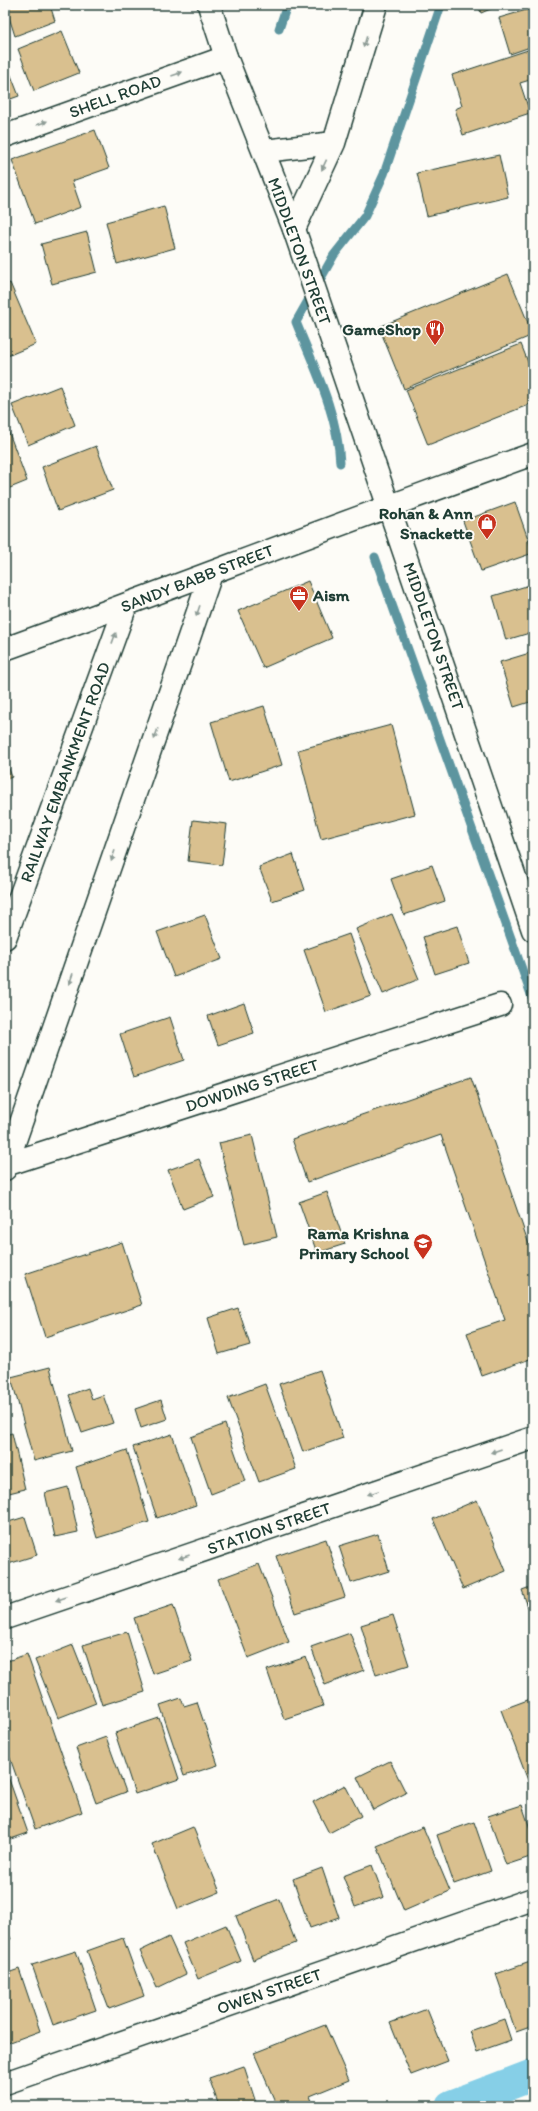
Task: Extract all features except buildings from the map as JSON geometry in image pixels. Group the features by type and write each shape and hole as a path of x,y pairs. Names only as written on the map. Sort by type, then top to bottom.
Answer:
{"street":[{"name":"MIDDLETON STREET","path":"209,5 226,57 294,229 533,930"},
{"path":"294,229 334,143 376,5"},
{"name":"SHELL ROAD","path":"5,136 226,57"},
{"path":"264,151 334,143"},
{"name":"SANDY BABB STREET","path":"5,649 211,574 389,505 533,454"},
{"path":"6,1166 211,574"},
{"name":"RAILWAY EMBANKMENT ROAD","path":"5,938 126,605"},
{"name":"DOWDING STREET","path":"6,1166 500,1005"},
{"name":"STATION STREET","path":"5,1618 533,1438"},
{"name":"OWEN STREET","path":"5,2083 533,1899"}],"waterway":[{"path":"279,29 287,5"},
{"path":"340,463 335,427 330,409 296,322 334,255 365,216 384,174 441,5"},
{"path":"375,557 533,1000"},
{"path":"451,2106 533,2075"}],"place":[{"name":"GameShop","path":"435,346"},
{"name":"Rohan & Ann Snackette","path":"487,540"},
{"name":"Aism","path":"299,612"},
{"name":"Rama Krishna Primary School","path":"423,1260"}]}
